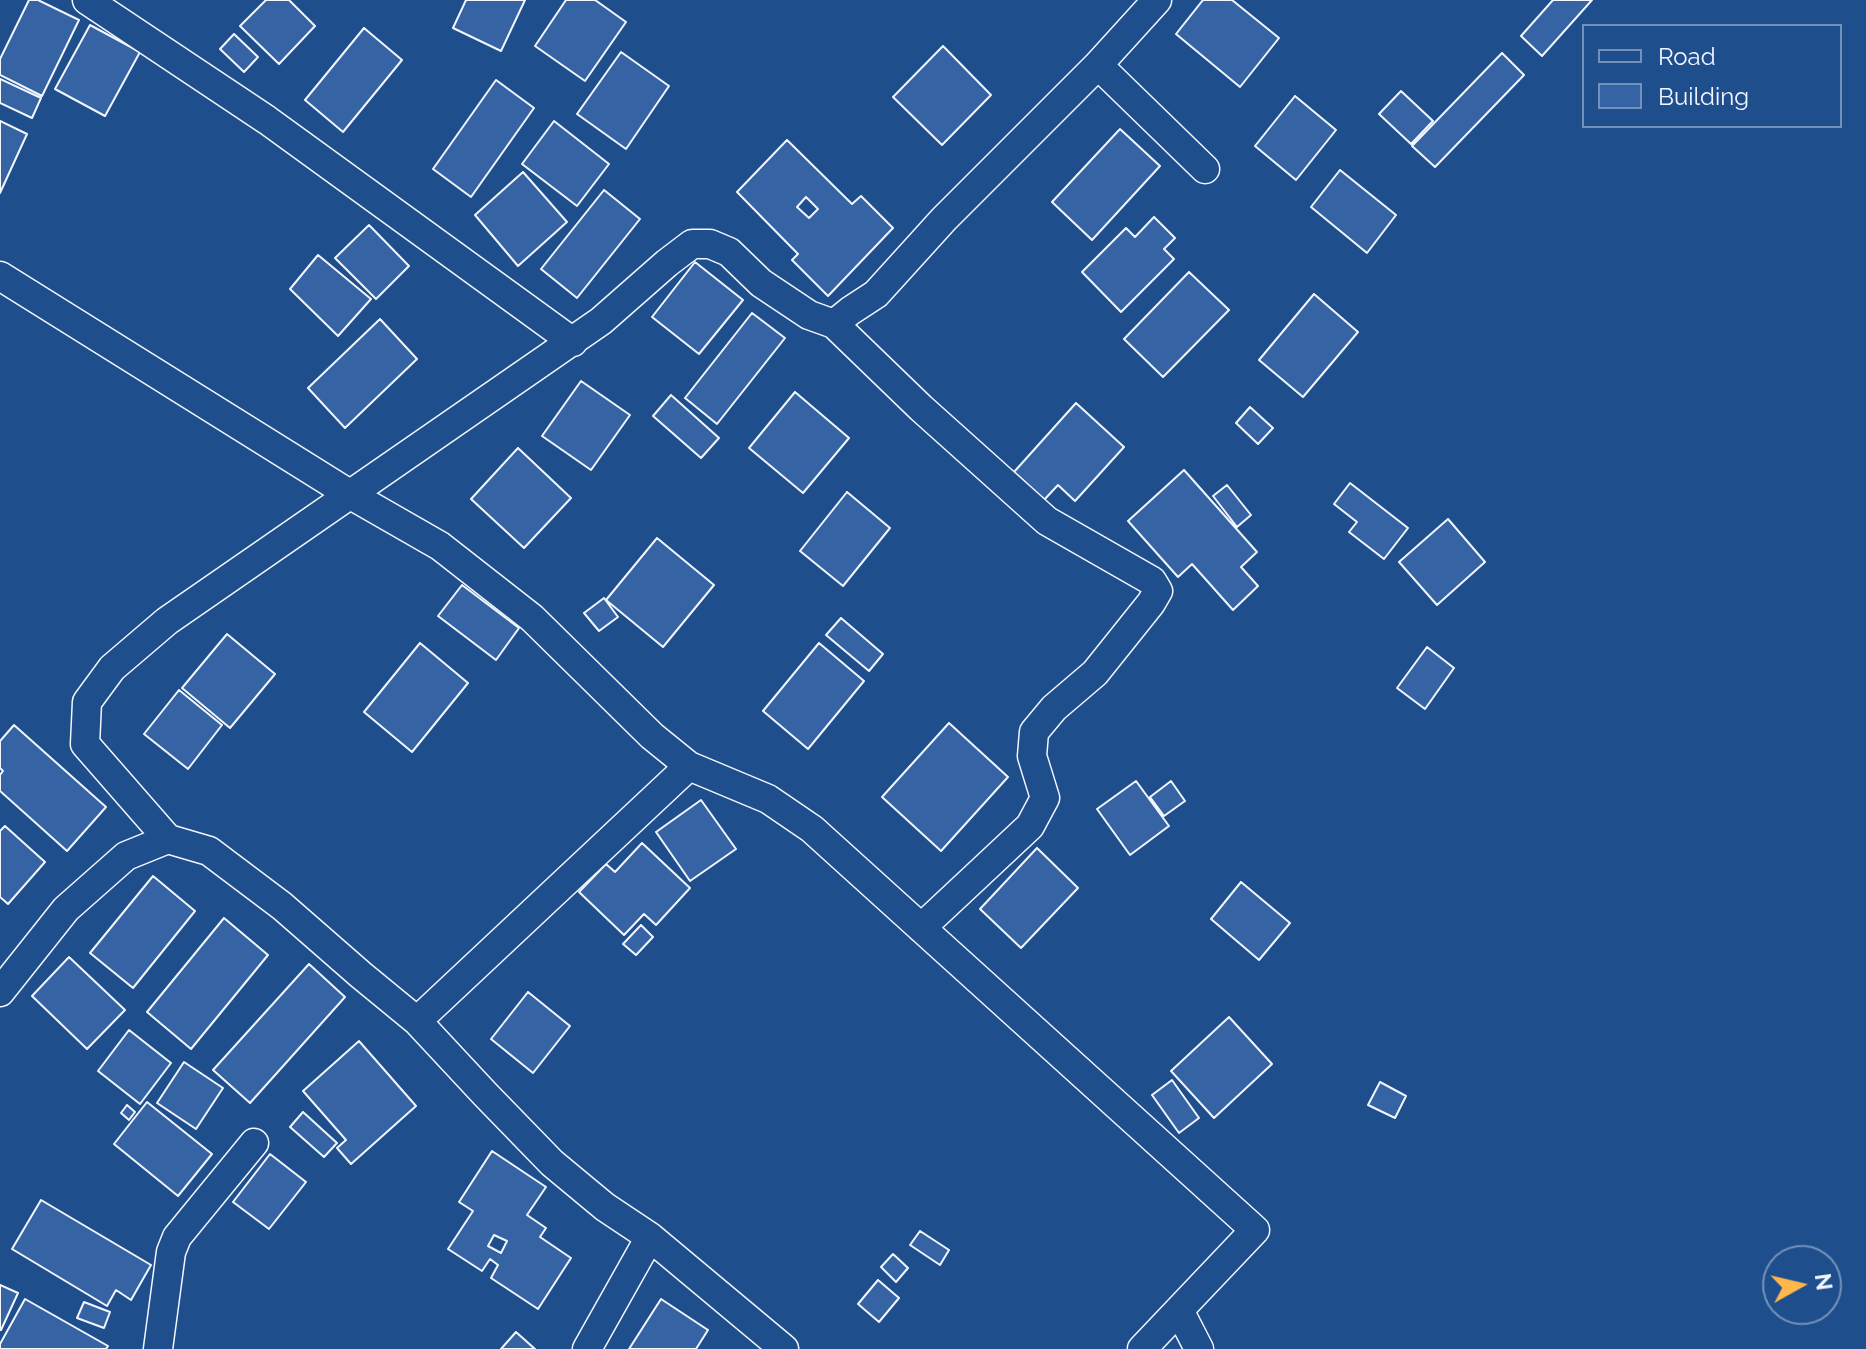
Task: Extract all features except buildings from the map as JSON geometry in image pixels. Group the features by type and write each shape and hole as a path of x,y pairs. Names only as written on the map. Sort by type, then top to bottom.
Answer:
{"street":[{"path":"87,0 267,120 573,342"},
{"path":"834,324 876,294 944,219 1098,65 1157,0"},
{"path":"1098,65 1205,169"},
{"path":"784,1349 650,1237 605,1207 552,1163 417,1021 282,906 209,851 168,839 85,744 87,702 112,668 167,621 573,342 692,244 710,244 729,252 761,283 809,315 834,324 921,408 1047,521 1152,581 1158,591 1095,673 1054,708 1034,732 1032,756 1045,798 1030,826 921,928"},
{"path":"0,276 351,495 440,546 532,618 652,736 689,766 768,799 812,829 1255,1230 1142,1349"},
{"path":"417,1021 689,766"},
{"path":"0,992 66,909 126,856 168,839"},
{"path":"158,1349 171,1252 177,1237 254,1143"},
{"path":"587,1349 650,1237"},
{"path":"1179,1310 1199,1349"}]}
